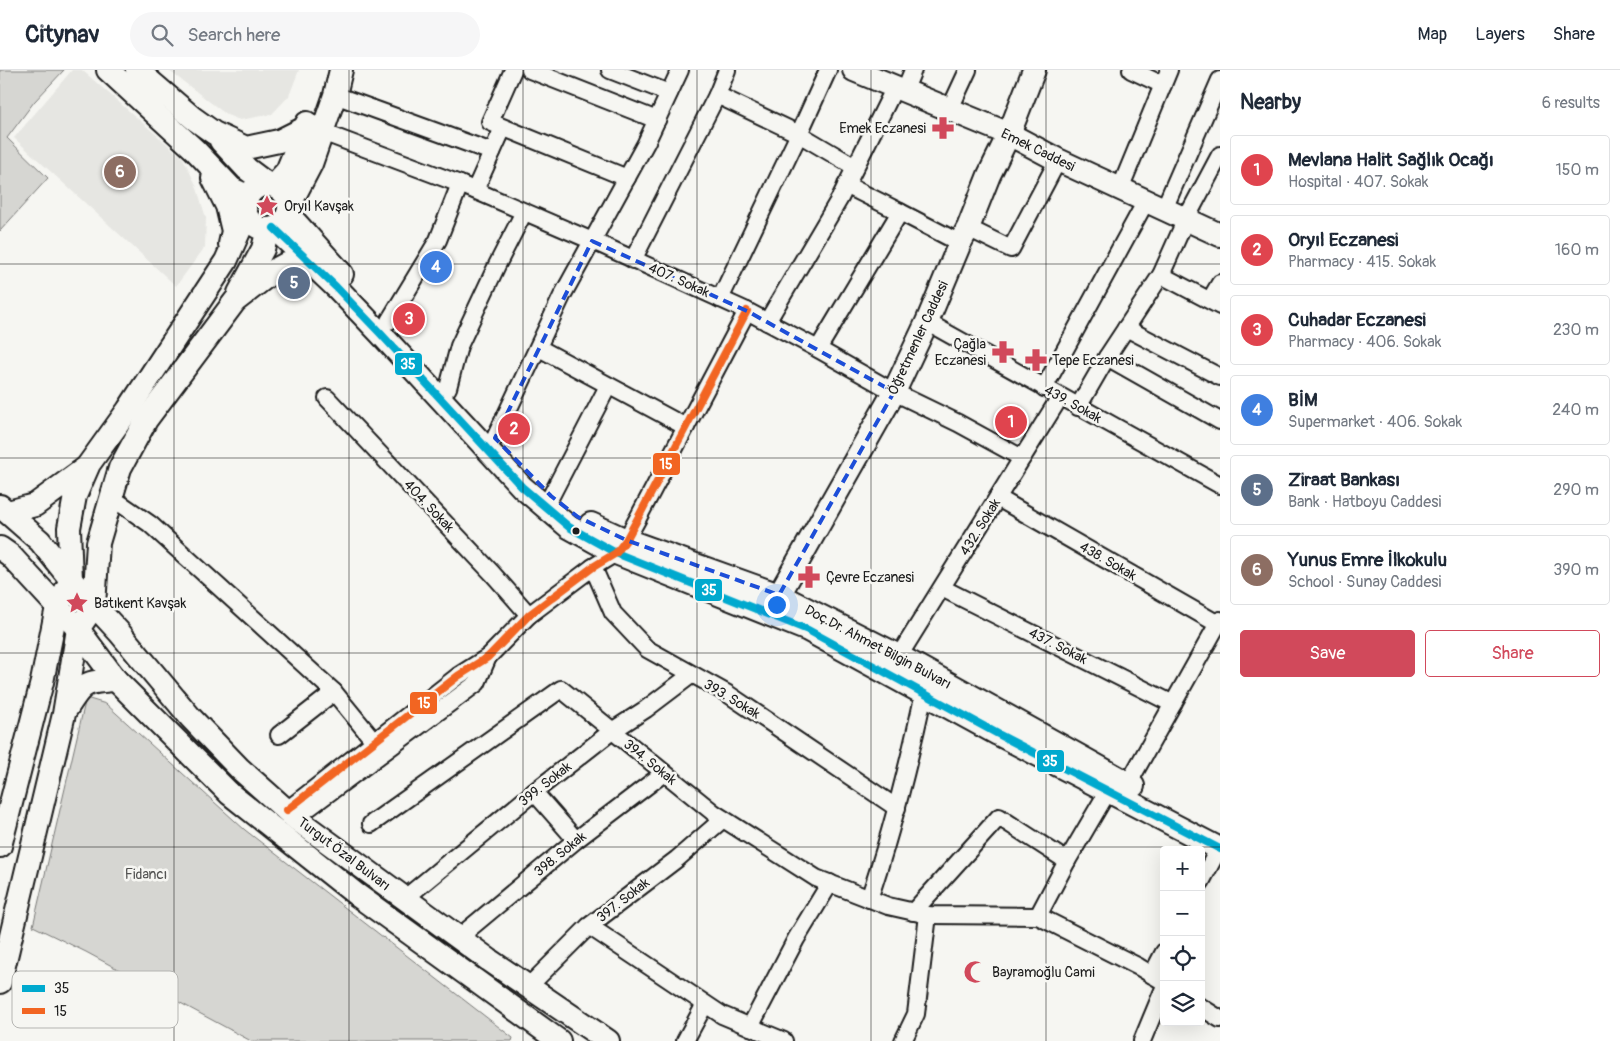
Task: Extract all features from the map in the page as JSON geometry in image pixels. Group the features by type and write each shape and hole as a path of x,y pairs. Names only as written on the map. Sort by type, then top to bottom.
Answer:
{"main road":[{"path":"108,70 195,150 232,189 246,206 255,226 280,219"},
{"path":"137,70 193,118 214,132 246,148 279,141 313,130"},
{"path":"0,982 64,714 78,630 94,606 98,543 120,468 146,420 235,301 311,164 313,130 331,70"},
{"path":"0,846 42,682 57,607 71,580 69,528 75,496 89,464 128,410 226,260 255,187 271,185 287,171 335,95 341,70"},
{"name":"Öğretmenler Caddesi","path":"779,595 894,392 927,322 989,175 1009,134 1034,70"},
{"name":"Emek Caddesi","path":"866,72 899,90 1009,134 1058,160 1220,235"},
{"path":"214,132 247,169 285,193 280,219"},
{"path":"195,150 219,188 227,206 233,231 226,260"},
{"name":"Doç.Dr. Ahmet Bilgin Bulvarı","path":"280,219 308,260 336,287 522,487 569,527 621,546 779,595 899,656 1118,787 1220,843"},
{"name":"Doç.Dr. Ahmet Bilgin Bulvarı","path":"280,219 342,274 389,321 520,466 551,496 578,517 621,546 808,630 1006,738 1118,787"},
{"path":"235,301 275,270 286,264 308,260"},
{"path":"4,509 35,505 89,464"},
{"path":"4,509 40,541 71,580"},
{"path":"0,548 10,556 57,607"},
{"name":"Turgut Özal Bulvarı","path":"71,580 240,769 291,814 458,938 608,1041"},
{"name":"Turgut Özal Bulvarı","path":"57,607 78,630 116,680 230,794 357,895 559,1041"},
{"path":"64,714 80,688 94,681 116,680"}],"street":[{"path":"513,70 490,122 627,178"},
{"path":"530,70 657,120"},
{"path":"610,70 669,93"},
{"path":"495,438 562,296 627,178 680,70"},
{"path":"634,260 717,95 727,70"},
{"path":"720,299 828,70"},
{"path":"768,322 899,90 913,70"},
{"path":"949,111 968,70"},
{"path":"1120,189 1166,78 1131,70"},
{"path":"1044,388 1155,205 1220,80"},
{"path":"335,95 492,152"},
{"path":"717,95 799,134 855,167"},
{"path":"475,190 504,128"},
{"name":"407. Sokak","path":"313,130 475,190 747,311 818,348 894,392 958,423 1022,458"},
{"path":"1078,407 1107,357 1161,275 1186,219 1220,155"},
{"path":"846,185 900,212 1011,250 1058,160"},
{"path":"389,321 438,240 460,184"},
{"path":"448,388 459,346 524,212"},
{"path":"818,348 900,212"},
{"path":"1161,275 1215,303 1220,283"},
{"path":"291,814 374,741 458,676 488,657 528,616 621,546 747,311"},
{"name":"439. Sokak","path":"927,322 1220,485"},
{"path":"1126,328 1220,377"},
{"path":"538,348 686,427"},
{"path":"1107,357 1220,421"},
{"path":"551,496 608,386"},
{"name":"432. Sokak","path":"899,656 1060,397"},
{"name":"404. Sokak","path":"327,398 492,574 528,616"},
{"path":"111,497 150,524 334,692 374,741"},
{"name":"438. Sokak","path":"998,498 1219,622"},
{"name":"393. Sokak","path":"593,567 613,613 648,649 691,675 728,694 897,808"},
{"name":"437. Sokak","path":"942,588 1173,704"},
{"path":"1158,979 1140,967 1038,916 1067,861 1173,704 1219,622"},
{"path":"291,814 477,683 488,657"},
{"name":"399. Sokak","path":"404,899 534,792 612,731 646,709 691,675"},
{"name":"394. Sokak","path":"371,824 560,689 723,819 816,878 888,906 921,913 955,916 1038,916"},
{"path":"279,735 334,692"},
{"path":"869,899 887,846 910,760 924,693"},
{"name":"398. Sokak","path":"458,938 576,840 664,773"},
{"path":"534,792 576,840"},
{"path":"903,1041 916,1014 921,913 999,817 1067,861"},
{"name":"397. Sokak","path":"528,987 589,926 677,858 723,819"},
{"path":"1205,874 1220,843"},
{"path":"750,1027 796,938 830,883"},
{"path":"589,926 722,1015 784,1041"},
{"path":"1142,1041 1160,998"},
{"path":"685,1041 705,1004"},
{"path":"1205,1010 1220,1019"}],"highlighted area":[{"path":"592,241 747,311 894,392 779,595 626,540 578,517 551,496 495,438"}],"shaded area":[{"path":"72,70 82,70 183,158 196,185 206,218 205,247 176,286 14,138"},
{"path":"168,70 299,70 289,96 272,114 240,120 227,115"}],"green space":[{"path":"0,70 64,70 34,102 7,138 48,178 0,231"},
{"path":"267,197 273,199 275,205 273,211 267,213 261,211 259,205 261,199"},
{"name":"Fidancı","path":"86,698 106,704 245,830 513,1038 512,1041 251,1041 178,1002 178,971 121,971 33,926"}],"transit line":[{"name":"35","path":"274,228 336,287 522,487 569,527 616,553 808,630 998,734 1220,849"},
{"name":"15","path":"287,810 458,676 488,657 529,615 593,567 616,553 626,540 638,518 747,311"}],"place":[{"name":"Emek Eczanesi","path":"943,128"},
{"name":"Yunus Emre İlkokulu","path":"120,172"},
{"name":"Oryıl Kavşak","path":"267,206"},
{"name":"BİM","path":"436,267"},
{"name":"Ziraat Bankası","path":"294,283"},
{"name":"Cuhadar Eczanesi","path":"409,319"},
{"name":"Çağla Eczanesi","path":"1003,352"},
{"name":"Tepe Eczanesi","path":"1036,360"},
{"name":"Mevlana Halit Sağlık Ocağı","path":"1011,422"},
{"name":"Oryıl Eczanesi","path":"514,429"},
{"name":"Çevre Eczanesi","path":"809,577"},
{"name":"Batıkent Kavşak","path":"77,603"},
{"name":"Bayramoğlu Cami","path":"975,972"}]}
